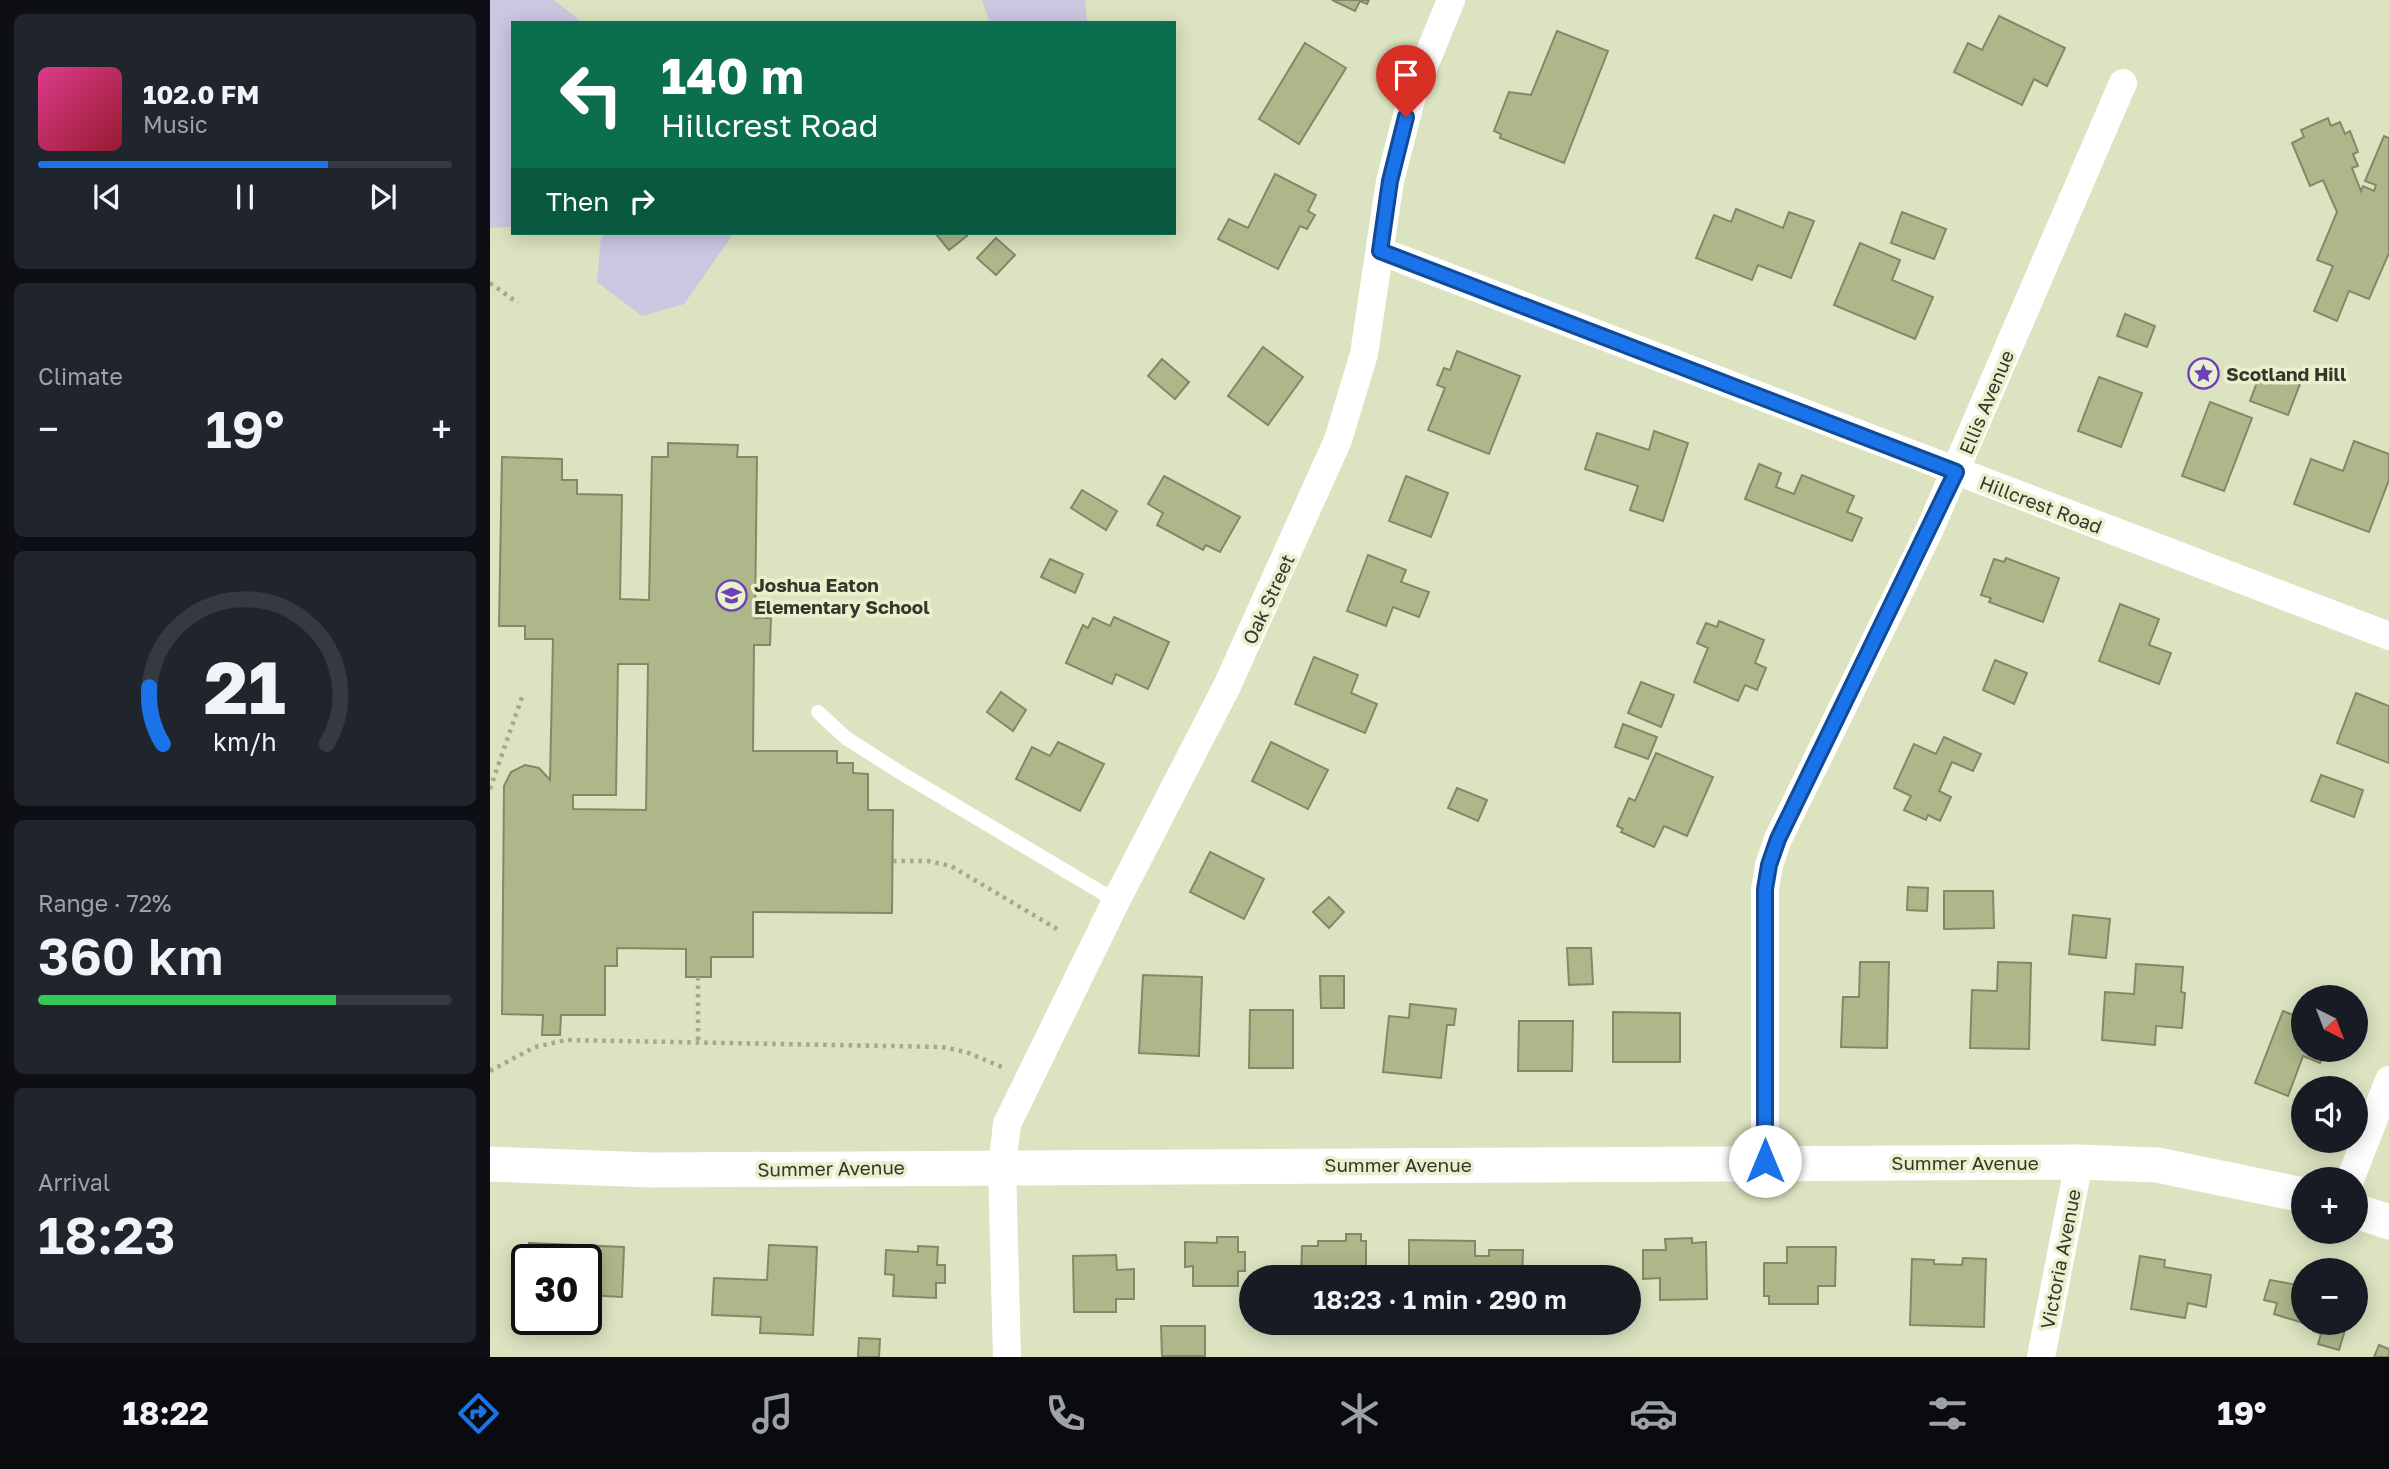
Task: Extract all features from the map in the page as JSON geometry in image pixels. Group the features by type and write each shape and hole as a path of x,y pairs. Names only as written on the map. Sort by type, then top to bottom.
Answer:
{"street":[{"name":"Oak Street","path":"1007,1357 1002,1167 1007,1124 1115,901 1227,686 1338,440 1362,363 1390,181 1412,96 1451,0"},
{"name":"Ellis Avenue","path":"1765,1161 1764,917 1769,865 1778,839 1956,472 2123,83"},
{"name":"Hillcrest Road","path":"1380,251 2389,636"},
{"path":"2355,1167 2389,1080"},
{"name":"Summer Avenue","path":"490,1164 652,1170 1765,1161 2079,1162 2157,1165 2291,1193"},
{"name":"Victoria Avenue","path":"2041,1357 2079,1162"},
{"path":"2368,1215 2389,1222"}],"lane":[{"path":"818,712 846,738 1115,901"}],"path":[{"path":"490,283 518,303"},
{"path":"490,789 523,694"},
{"path":"892,861 928,861 951,866 1057,929"},
{"path":"698,977 698,1042"},
{"path":"551,1042 552,1035"},
{"path":"490,1071 528,1050 566,1040 942,1047 979,1056 1028,1079"}],"shaded area":[{"path":"490,0 554,0 580,21 511,21 511,226 490,228"},
{"path":"982,0 1085,0 1087,21 989,21"},
{"path":"603,235 733,235 684,304 642,316 597,282"}],"building":[{"path":"1332,0 1369,0 1367,4 1360,1 1355,11"},
{"path":"1999,16 2065,48 2047,86 2034,79 2022,105 1954,72 1968,43 1982,50"},
{"path":"1557,31 1608,51 1564,163 1500,138 1501,134 1494,131 1509,92 1531,95"},
{"path":"1305,43 1346,68 1299,144 1259,119"},
{"path":"2328,118 2331,126 2340,122 2345,134 2350,131 2358,152 2353,154 2358,166 2352,168 2361,191 2363,186 2374,191 2376,185 2365,181 2384,136 2389,138 2389,253 2369,299 2349,291 2337,321 2314,311 2333,266 2317,260 2337,212 2323,180 2310,186 2292,143 2304,137 2301,130"},
{"path":"1275,174 1316,195 1308,211 1315,215 1307,229 1300,226 1278,269 1218,239 1229,219 1248,228"},
{"path":"1736,209 1783,228 1789,212 1814,221 1791,278 1758,265 1752,280 1696,258 1714,215 1731,222"},
{"path":"1902,212 1946,229 1934,259 1891,243"},
{"path":"937,235 967,236 949,250"},
{"path":"996,238 1015,255 996,275 977,258"},
{"path":"1860,243 1900,260 1892,280 1933,297 1915,339 1834,305"},
{"path":"2125,314 2155,326 2147,347 2117,336"},
{"path":"1263,347 1303,377 1268,425 1228,396"},
{"path":"1457,351 1520,376 1489,454 1428,430 1445,388 1437,385 1444,368 1450,370"},
{"path":"1162,359 1189,382 1175,399 1148,376"},
{"path":"2262,369 2300,384 2288,415 2250,401"},
{"path":"2099,377 2142,393 2121,447 2078,431"},
{"path":"2210,402 2252,418 2224,491 2182,476"},
{"path":"1654,431 1688,443 1663,521 1630,510 1638,486 1585,469 1597,433 1649,450"},
{"path":"2354,441 2389,454 2389,480 2369,532 2294,504 2311,459 2343,471"},
{"path":"668,443 738,445 737,457 757,457 755,618 771,618 770,645 754,645 753,751 837,751 837,763 853,763 853,773 868,774 868,810 893,810 892,913 753,912 753,957 711,957 711,977 686,977 686,949 617,948 617,966 605,966 605,1015 561,1015 560,1035 542,1035 543,1015 502,1014 504,786 511,772 525,765 539,768 550,780 553,639 525,639 525,626 499,626 502,457 562,459 562,480 577,480 577,494 622,495 620,599 649,600 652,457 668,457","holes":["618,664 648,664 646,810 573,809 573,795 616,795"]},
{"path":"1759,464 1781,473 1776,487 1794,494 1802,475 1854,496 1847,512 1862,518 1852,541 1745,499"},
{"path":"1164,476 1240,517 1220,552 1206,545 1203,550 1157,525 1163,513 1148,504"},
{"path":"1406,476 1448,493 1431,537 1389,521"},
{"path":"1082,490 1117,511 1106,530 1071,508"},
{"path":"1368,555 1406,570 1401,582 1429,592 1419,617 1393,607 1386,626 1347,611"},
{"path":"2006,558 2059,578 2043,622 1989,602 1991,598 1981,595 1994,559 2004,562"},
{"path":"1050,559 1083,574 1075,593 1041,577"},
{"path":"2120,604 2159,619 2149,645 2171,653 2159,684 2099,661"},
{"path":"1114,617 1169,642 1148,689 1116,674 1112,684 1066,663 1083,625 1088,628 1093,618 1110,626"},
{"path":"1719,621 1764,640 1755,663 1766,668 1757,690 1745,685 1738,701 1694,682 1708,648 1697,643 1706,623 1717,627"},
{"path":"1314,657 1358,675 1351,693 1377,704 1365,733 1295,704"},
{"path":"1995,660 2027,673 2014,704 1983,690"},
{"path":"1641,682 1674,695 1661,727 1628,713"},
{"path":"1001,692 1026,710 1013,731 987,712"},
{"path":"2356,693 2389,706 2389,763 2337,743"},
{"path":"1623,724 1657,737 1648,759 1615,747"},
{"path":"1944,737 1981,754 1973,771 1952,762 1939,791 1951,797 1940,821 1928,815 1926,820 1904,810 1911,796 1894,788 1914,744 1936,754"},
{"path":"1058,742 1104,764 1080,811 1016,779 1032,747 1050,756"},
{"path":"1271,742 1328,770 1308,809 1252,781"},
{"path":"1656,753 1713,777 1687,836 1664,826 1654,847 1621,832 1623,829 1617,826 1629,798 1635,801"},
{"path":"2321,775 2363,790 2354,817 2311,801"},
{"path":"1457,788 1487,800 1478,821 1448,808"},
{"path":"1210,852 1264,879 1244,919 1190,892"},
{"path":"1908,887 1928,888 1927,911 1907,910"},
{"path":"1944,891 1993,891 1994,928 1944,929"},
{"path":"1329,897 1344,912 1329,928 1313,912"},
{"path":"2073,915 2110,919 2106,958 2069,954"},
{"path":"1567,948 1591,948 1593,984 1569,985"},
{"path":"1860,962 1889,962 1887,1048 1841,1047 1843,997 1859,997"},
{"path":"1998,962 2031,963 2029,1049 1970,1048 1972,990 1997,991"},
{"path":"2136,964 2183,967 2181,992 2185,993 2182,1028 2156,1026 2155,1045 2102,1040 2105,992 2134,994"},
{"path":"1143,975 1202,977 1199,1056 1139,1053"},
{"path":"1320,976 1344,976 1344,1008 1321,1008"},
{"path":"1410,1004 1456,1009 1454,1025 1447,1025 1441,1078 1383,1072 1389,1016 1409,1018"},
{"path":"1250,1010 1293,1010 1293,1068 1249,1068"},
{"path":"2283,1011 2291,1014 2291,1062 2301,1062 2296,1076 2291,1076 2288,1096 2255,1083"},
{"path":"1613,1012 1680,1013 1680,1062 1613,1062"},
{"path":"1519,1021 1573,1021 1572,1071 1518,1071"},
{"path":"1346,1234 1361,1234 1361,1241 1366,1241 1366,1265 1301,1265 1302,1246 1318,1246 1318,1241 1346,1241"},
{"path":"1217,1237 1238,1237 1238,1252 1245,1252 1245,1265 1239,1265 1238,1286 1193,1286 1193,1266 1185,1267 1185,1242 1217,1243"},
{"path":"1692,1238 1692,1243 1706,1242 1707,1299 1660,1300 1660,1278 1643,1279 1643,1250 1666,1250 1665,1239"},
{"path":"1409,1240 1475,1241 1475,1256 1489,1256 1489,1250 1523,1250 1522,1265 1409,1265"},
{"path":"769,1245 817,1247 813,1335 760,1333 761,1317 712,1315 714,1278 767,1280"},
{"path":"602,1246 624,1247 622,1297 602,1296"},
{"path":"918,1246 938,1247 937,1265 945,1265 945,1283 936,1283 936,1298 893,1296 894,1275 885,1274 886,1250 918,1252"},
{"path":"1787,1247 1836,1247 1835,1286 1818,1286 1818,1304 1769,1304 1769,1296 1764,1296 1764,1263 1787,1263"},
{"path":"1116,1255 1117,1270 1134,1269 1134,1299 1116,1299 1116,1312 1074,1312 1073,1256"},
{"path":"2140,1256 2165,1260 2164,1267 2211,1275 2206,1307 2188,1303 2185,1318 2131,1309"},
{"path":"1963,1258 1986,1259 1984,1327 1910,1325 1912,1259 1934,1260 1934,1264 1962,1265"},
{"path":"2270,1280 2291,1284 2291,1319 2274,1314 2277,1303 2264,1300"},
{"path":"1161,1326 1205,1326 1205,1356 1162,1356"},
{"path":"2321,1335 2343,1335 2339,1350 2318,1344"},
{"path":"859,1338 880,1339 879,1357 858,1357"},
{"path":"2379,1345 2389,1349 2389,1357 2374,1357"}],"place":[{"name":"Scotland Hill","path":"2203,373"},
{"name":"Joshua Eaton Elementary School","path":"731,595"}],"route":[{"path":"1406,117 1390,181 1380,251 1956,472 1778,839 1769,865 1764,917 1765,1161"}]}
